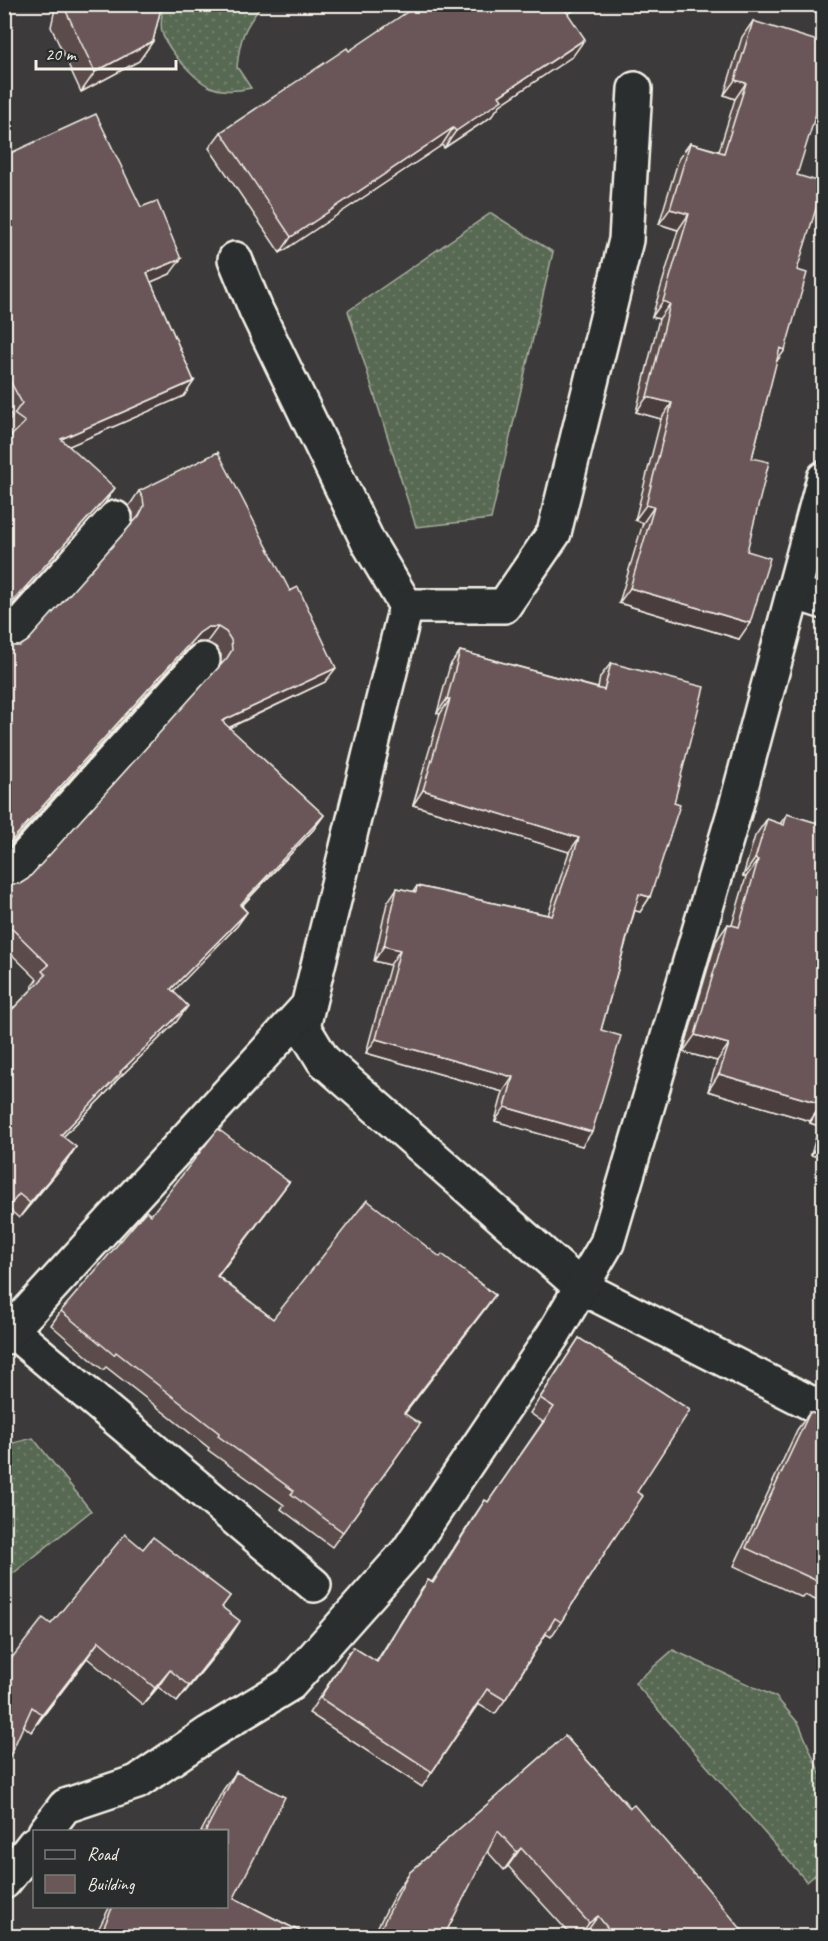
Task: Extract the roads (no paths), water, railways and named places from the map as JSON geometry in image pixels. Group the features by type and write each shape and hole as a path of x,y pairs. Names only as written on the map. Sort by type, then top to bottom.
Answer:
{"street":[{"path":"406,606 504,606 554,533 626,240 635,89"},
{"path":"235,259 256,310 368,542 406,606 303,1027 323,1060 581,1287 824,1410"},
{"path":"47,1830 65,1806 137,1782 209,1733 290,1684 408,1551 553,1335 607,1243 736,806 824,478"},
{"path":"4,644 115,518"},
{"path":"793,592 824,602"},
{"path":"4,880 203,660"},
{"path":"307,1007 8,1334 314,1585"},
{"path":"4,1882 33,1845"}]}
